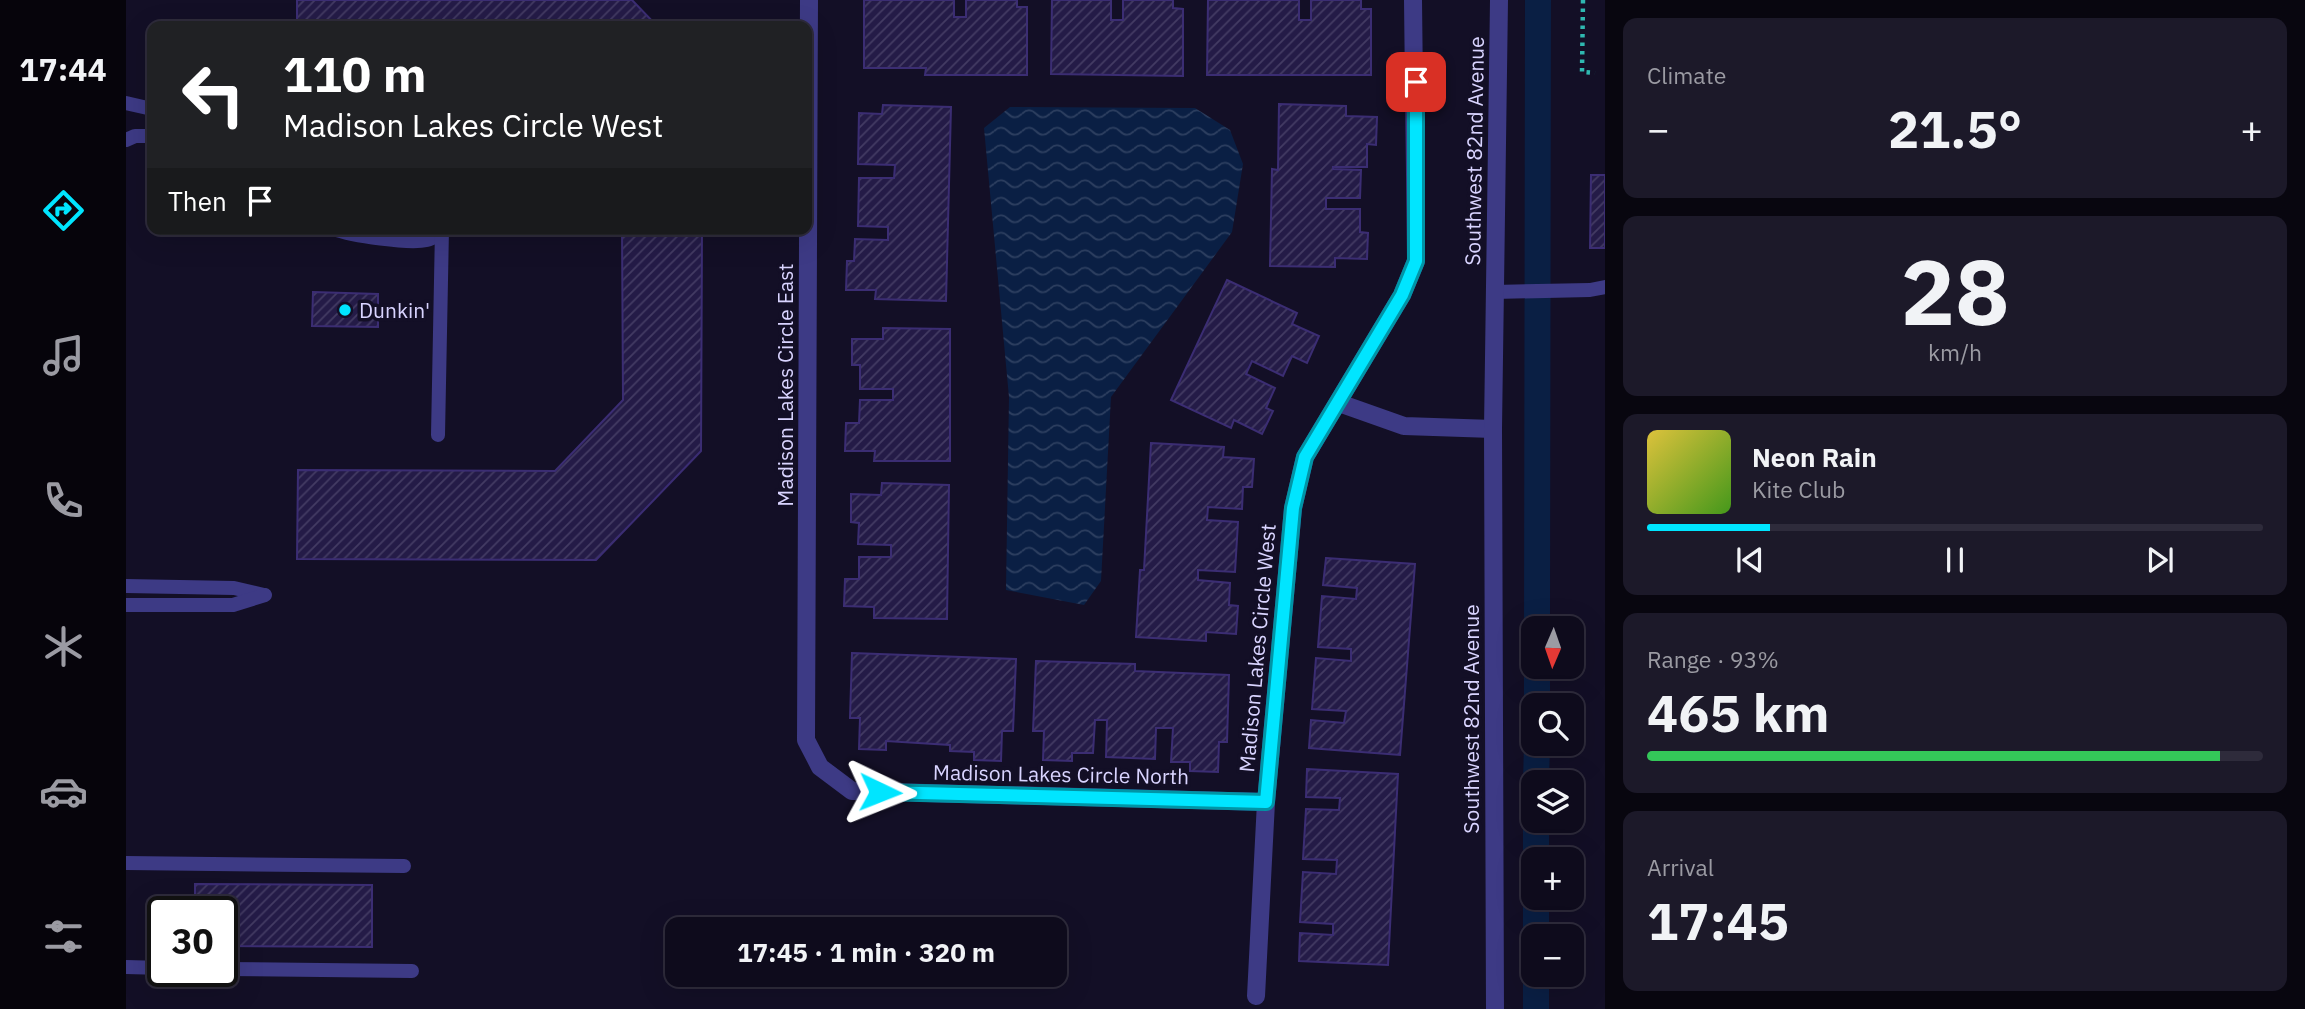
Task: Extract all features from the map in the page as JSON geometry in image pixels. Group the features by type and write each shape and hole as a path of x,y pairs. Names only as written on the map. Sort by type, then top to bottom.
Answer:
{"street":[{"name":"Madison Lakes Circle East","path":"809,0 809,21"},
{"name":"Madison Lakes Circle West","path":"1256,996 1266,802 1293,508 1305,457 1402,295 1416,261 1413,0"},
{"name":"Southwest 82nd Avenue","path":"1495,1009 1493,429 1499,0"},
{"name":"Madison Lakes Circle East","path":"808,235 806,740 820,767"},
{"path":"1339,402 1404,426 1493,429"},
{"name":"Madison Lakes Circle North","path":"820,767 852,791 1266,802"}],"lane":[{"path":"126,103 147,108"},
{"path":"126,141 135,136 147,136"},
{"path":"353,235 426,240 433,235"},
{"path":"438,435 440,235"},
{"path":"1494,292 1590,290 1605,287"},
{"path":"126,586 234,588 265,595 233,605 126,604"},
{"path":"126,863 404,866"},
{"path":"126,967 147,968"},
{"path":"238,969 412,971"}],"path":[{"path":"1583,0 1582,72 1595,73"}],"water":[{"path":"1010,107 1195,108 1230,130 1243,164 1232,232 1111,397 1101,581 1084,605 1006,590 1009,397 984,128"}],"building":[{"path":"297,0 632,0 652,21 297,21"},
{"path":"864,0 954,0 954,17 966,17 966,0 1017,0 1017,7 1027,7 1027,75 925,75 926,68 864,68"},
{"path":"1052,0 1111,0 1111,20 1123,20 1123,0 1173,0 1173,8 1183,9 1183,76 1051,74"},
{"path":"1208,0 1299,0 1299,20 1311,20 1311,0 1361,0 1361,9 1371,9 1371,75 1207,75"},
{"path":"1279,104 1346,106 1346,116 1377,117 1376,145 1367,144 1367,167 1333,167 1361,170 1360,198 1326,198 1326,209 1360,209 1360,232 1368,233 1367,259 1335,258 1335,267 1270,266 1272,169 1278,170"},
{"path":"883,105 951,107 946,301 875,299 876,290 846,290 847,261 854,261 855,239 888,240 888,227 858,226 859,178 894,178 895,165 858,164 859,113 882,114"},
{"path":"1591,175 1605,175 1605,248 1590,248"},
{"path":"622,235 702,235 701,451 596,560 297,559 298,470 555,471 623,400"},
{"path":"1227,280 1297,313 1292,324 1319,336 1307,363 1292,356 1283,376 1252,361 1246,374 1275,388 1266,408 1273,411 1262,434 1234,420 1231,428 1171,400"},
{"name":"Dunkin'","path":"313,292 378,294 378,327 312,326"},
{"path":"883,328 950,329 950,461 874,461 875,451 845,451 846,423 859,423 860,400 893,400 893,389 860,389 860,365 852,365 852,339 883,339"},
{"path":"1151,443 1224,447 1223,457 1254,459 1252,487 1243,487 1242,509 1208,507 1207,520 1238,522 1235,572 1198,570 1198,580 1230,583 1229,605 1238,606 1236,634 1206,632 1206,641 1136,637 1140,570 1144,570"},
{"path":"882,483 949,485 947,619 874,618 874,607 844,606 845,579 859,579 859,557 891,557 891,545 858,544 859,523 851,522 851,494 881,495"},
{"path":"1326,558 1415,564 1400,755 1309,748 1311,720 1344,723 1346,711 1312,709 1316,658 1351,661 1351,649 1318,647 1322,596 1356,599 1357,588 1323,585"},
{"path":"852,653 1016,659 1013,731 1002,731 1001,761 974,760 974,752 950,751 950,745 886,741 886,750 859,749 860,718 850,718"},
{"path":"1036,661 1135,664 1135,671 1229,675 1227,742 1219,742 1218,772 1190,771 1190,762 1171,762 1173,728 1156,728 1155,759 1106,757 1107,720 1095,720 1093,753 1072,753 1072,761 1043,760 1044,731 1033,731"},
{"path":"1307,769 1398,774 1388,965 1299,961 1300,933 1333,935 1333,924 1300,922 1303,872 1336,874 1337,860 1303,859 1306,809 1339,810 1340,798 1306,797"},
{"path":"195,884 372,885 372,947 238,946 238,896 195,896"}],"waterway":[{"path":"1537,616 1538,0"},
{"path":"1537,679 1537,693"},
{"path":"1536,770 1537,756"},
{"path":"1536,833 1536,847"},
{"path":"1536,910 1536,924"},
{"path":"1536,987 1536,1009"}],"place":[{"name":"Dunkin'","path":"345,310"}],"route":[{"path":"880,792 1266,802 1293,508 1305,457 1402,295 1416,261 1416,82"}]}
